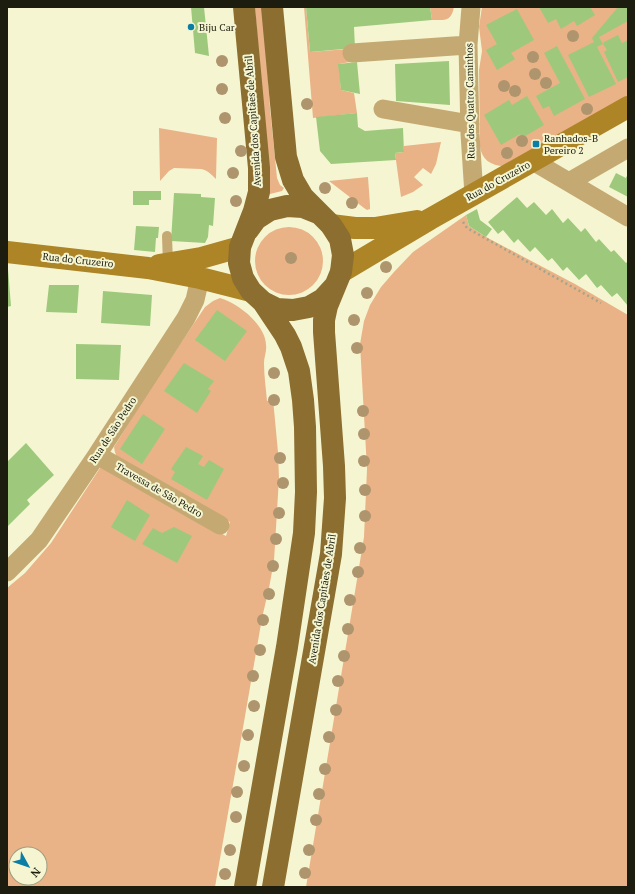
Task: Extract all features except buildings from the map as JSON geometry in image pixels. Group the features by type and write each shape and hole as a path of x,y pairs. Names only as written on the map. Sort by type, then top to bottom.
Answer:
{"main road":[{"name":"Avenida dos Capitães de Abril","path":"244,7 259,168 259,192 254,211 243,240 239,263 243,278 278,323 296,359 303,400 306,492 304,533 287,647 245,887"},
{"name":"Avenida dos Capitães de Abril","path":"272,7 286,157 293,180 303,197 325,219 340,239 343,255 338,279 327,306 324,320 335,498 331,547 273,887"},
{"name":"Rua do Cruzeiro","path":"338,279 430,219 628,107"},
{"path":"243,240 256,219 270,210 287,206 303,207 325,219 355,228 377,228 430,219"},
{"name":"Rua do Cruzeiro","path":"158,266 201,258 243,240"},
{"name":"Rua do Cruzeiro","path":"7,252 158,266 257,297"},
{"path":"257,297 277,309 293,310 309,307 324,299 338,279"}],"street":[{"name":"Rua dos Quatro Caminhos","path":"471,7 468,45 474,195"},
{"path":"352,53 468,45"},
{"path":"382,109 470,124"},
{"path":"569,182 628,148"},
{"path":"533,161 628,217"},
{"name":"Rua de São Pedro","path":"7,572 39,540 97,455 186,318 195,300 200,278"},
{"name":"Travessa de São Pedro","path":"97,455 220,525"}],"lane":[{"path":"158,266 167,236"}],"path":[{"path":"455,205 467,228 601,302"}],"shaded area":[{"path":"255,7 263,7 270,108 277,178 280,185 284,188 282,191 270,194 263,110"},
{"path":"304,7 306,7 310,52 348,49 350,62 339,64 341,90 354,93 357,113 313,118"},
{"path":"430,7 454,7 449,18 432,20"},
{"path":"482,7 628,7 628,97 504,166 491,163 482,155 480,146 479,70 482,51 479,27"},
{"path":"159,128 217,138 216,179 209,172 201,169 174,168 169,171 160,181"},
{"path":"441,142 436,164 431,174 423,168 414,177 423,185 413,192 401,197 395,153 404,152 404,146"},
{"path":"368,177 370,209 367,210 329,181"},
{"path":"466,215 469,226 486,237 575,284 628,315 628,887 306,887 364,537 367,469 360,344 364,321 370,305 381,287 413,252"},
{"path":"282,227 296,227 308,232 318,242 323,254 323,268 318,280 308,290 296,295 282,295 270,290 260,280 255,268 255,254 260,242 270,232"},
{"path":"220,298 235,305 250,316 265,337 266,347 264,368 267,401 273,399 279,478 274,561 262,618 215,887 7,887 7,588 25,573 51,543 102,465 226,536 230,522 119,458 116,455 114,447 148,392 205,307"}],"place":[{"name":"Biju Car","path":"191,27"},
{"name":"Ranhados-B Pereiro 2","path":"536,144"}]}
